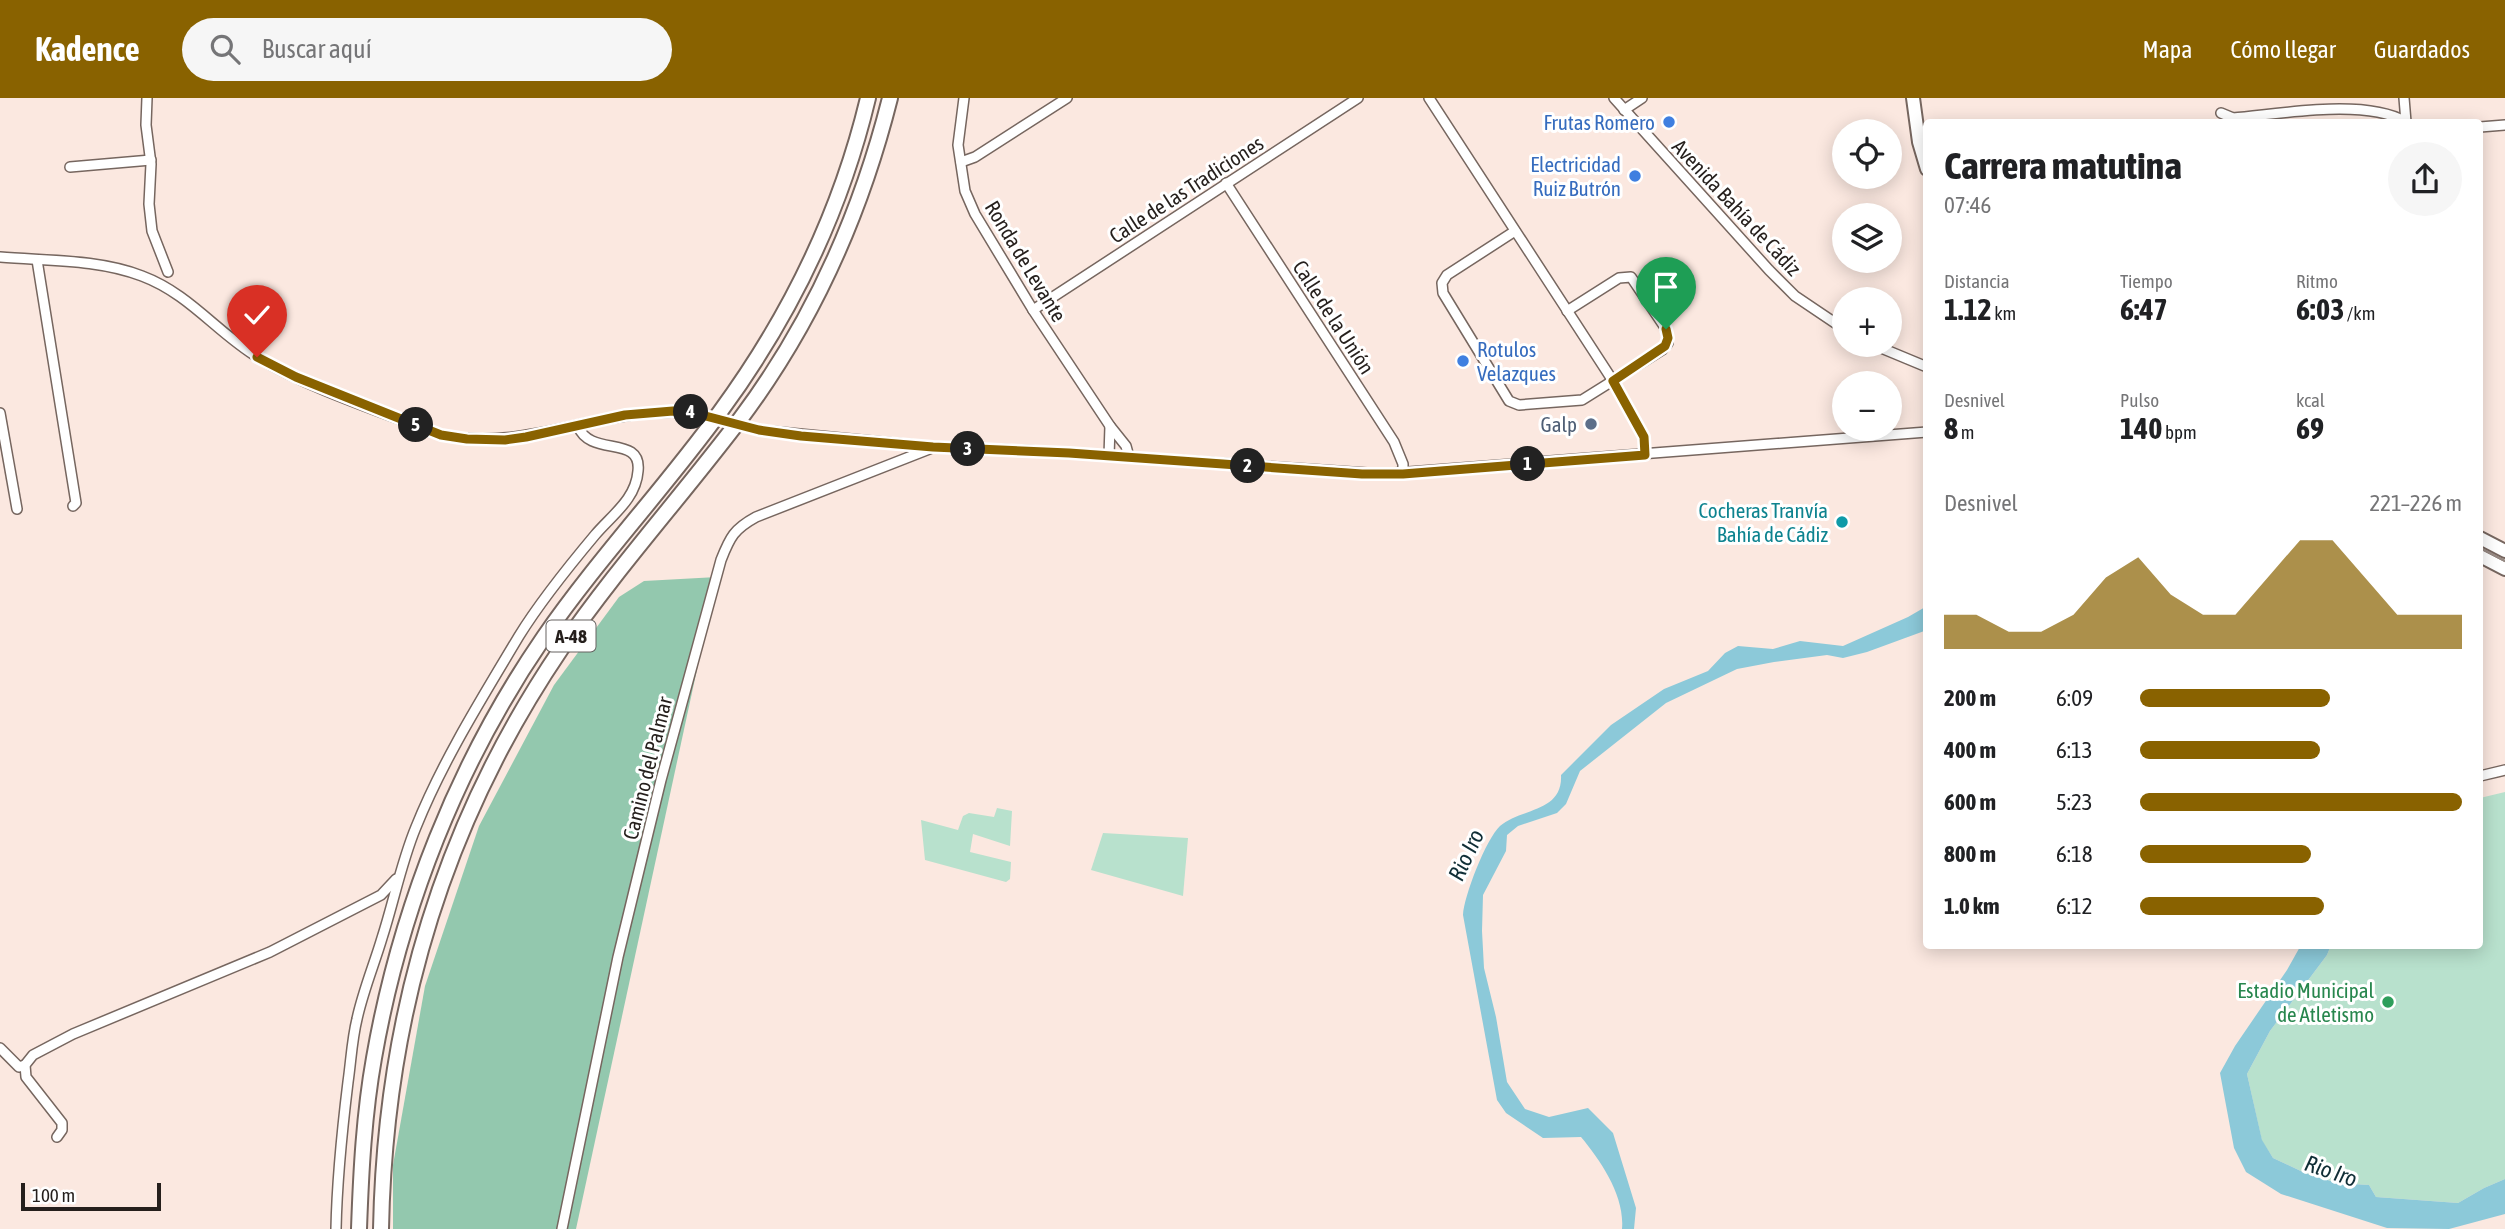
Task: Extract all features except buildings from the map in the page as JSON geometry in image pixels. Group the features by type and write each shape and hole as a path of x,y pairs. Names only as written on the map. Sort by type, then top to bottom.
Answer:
{"highway":[{"name":"A-48","path":"359,1229 368,1104 382,1015 405,928 445,818 467,769 503,703 544,638 720,412 766,344 807,268 826,226 845,177 868,98"},
{"name":"A-48","path":"381,1229 389,1099 411,988 425,932 442,884 483,786 522,713 563,648 601,594 741,418 784,354 808,313 849,225 868,173 890,98"}],"main road":[{"path":"1913,98 1923,156"},
{"path":"2483,540 2505,551"},
{"path":"2483,558 2505,569"}],"street":[{"path":"147,98 152,230 168,272"},
{"name":"Ronda de Levante","path":"964,98 958,145 965,191 975,214 1033,310 1126,446"},
{"path":"961,162 975,157 1067,98"},
{"name":"Calle de las Tradiciones","path":"1033,310 1358,98"},
{"path":"1429,98 1613,381 1644,437 1645,455"},
{"name":"Avenida Bahía de Cádiz","path":"1614,98 1786,287 1832,321"},
{"path":"1624,110 1642,98"},
{"path":"2404,98 2406,119"},
{"path":"2221,113 2233,118 2349,108 2383,111 2400,119"},
{"path":"2483,127 2505,125"},
{"path":"70,167 150,160"},
{"name":"Calle de la Unión","path":"1226,183 1394,442 1403,464 1403,474"},
{"path":"1515,231 1447,275 1443,282 1443,293 1506,397 1519,405 1574,401 1588,396 1665,346 1668,333 1631,277 1619,278 1567,311"},
{"path":"0,257 105,266 153,280 181,295 242,346 275,367 441,435 467,439 505,440 653,412 694,413 759,430 933,447 1129,457 1362,474 1403,474 1923,432"},
{"path":"37,260 76,503 73,506"},
{"path":"1902,357 1923,365"},
{"path":"0,414 17,509"},
{"path":"336,1229 341,1135 356,1021 383,938 397,878 416,826 483,696 524,629 596,535 628,500 636,485 639,467 636,457 626,448 594,444 580,432 578,426"},
{"path":"1109,456 1111,426"},
{"path":"1110,445 1126,446 1129,457"},
{"name":"Camino del Palmar","path":"562,1229 618,957 667,755 727,543 736,530 756,517 933,447"},
{"path":"2483,775 2505,770"},
{"path":"57,1137 62,1130 62,1123 29,1083 24,1071 33,1055 73,1034 270,952 381,895 397,878"},
{"path":"0,1048 19,1067 25,1065"}],"green space":[{"path":"717,577 576,1229 393,1229 393,1165 425,986 479,826 554,685 619,597 644,581"},
{"path":"2505,792 2505,1179 2458,1203 2376,1197 2369,1185 2337,1183 2305,1173 2273,1158 2262,1141 2247,1074 2270,1031 2329,949 2483,949 2483,797"},
{"path":"997,808 1012,811 1010,846 973,834 970,852 1011,862 1010,879 1006,882 925,860 921,820 958,830 963,816 969,813 994,817"},
{"path":"1103,833 1188,838 1183,896 1091,870"}],"water":[{"path":"1923,608 1923,631 1843,658 1827,655 1737,669 1666,703 1580,771 1566,804 1557,813 1518,826 1507,835 1506,851 1483,895 1482,931 1484,968 1507,1082 1525,1109 1549,1117 1588,1108 1613,1133 1636,1208 1634,1229 1622,1229 1616,1192 1604,1168 1581,1137 1543,1138 1506,1113 1497,1100 1463,915 1467,895 1482,855 1500,826 1539,808 1555,796 1560,787 1561,775 1611,725 1664,689 1708,671 1725,653 1738,646 1773,649 1800,641 1843,646"},
{"path":"2299,949 2329,949 2270,1031 2247,1074 2262,1140 2273,1158 2305,1173 2337,1183 2369,1185 2376,1197 2458,1203 2505,1179 2505,1214 2449,1229 2387,1228 2281,1194 2246,1172 2234,1148 2220,1073 2235,1046"}],"tram line":[{"path":"2483,550 2505,561"}],"place":[{"name":"Frutas Romero","path":"1669,122"},
{"name":"Electricidad Ruiz Butrón","path":"1635,176"},
{"name":"Rotulos Velazques","path":"1463,361"},
{"name":"Galp","path":"1591,424"},
{"name":"Cocheras Tranvía Bahía de Cádiz","path":"1842,522"},
{"name":"Estadio Municipal de Atletismo","path":"2388,1002"}],"route":[{"path":"257,357 296,377 441,435 467,439 505,440 625,415 673,411 694,413 759,430 801,436 933,447 1035,451 1362,474 1403,474 1645,455 1644,437 1613,381 1662,350 1668,342 1666,329"}],"water label":[{"name":"Rio Iro","path":"1466,855"},
{"name":"Rio Iro","path":"2331,1171"}]}
